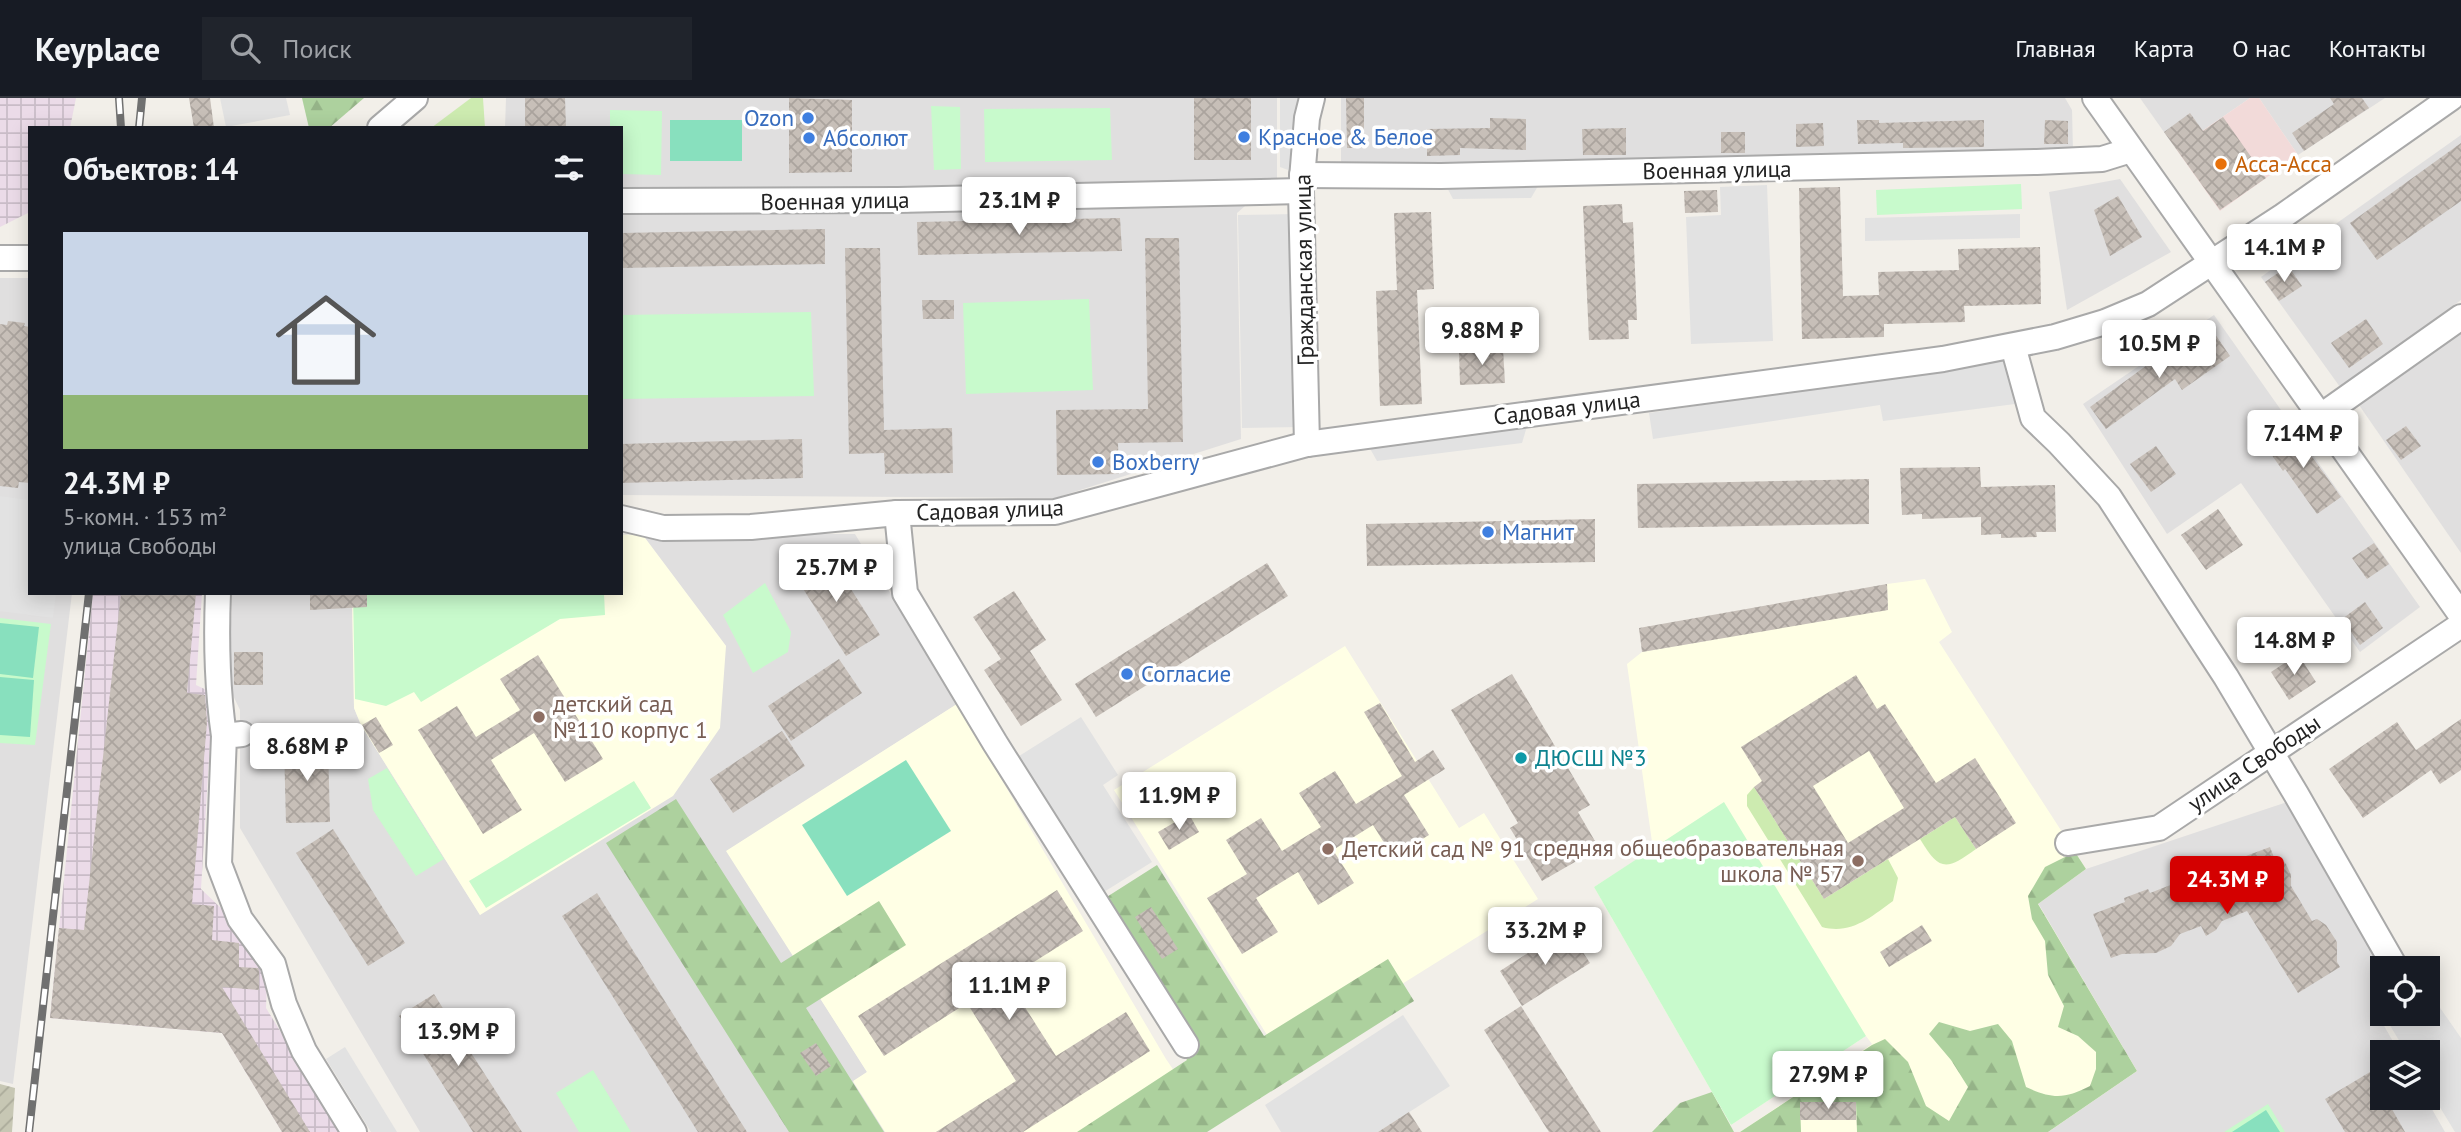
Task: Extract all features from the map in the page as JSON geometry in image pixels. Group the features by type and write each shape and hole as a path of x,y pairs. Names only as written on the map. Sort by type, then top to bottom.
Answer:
{"street":[{"path":"382,126 415,98"},
{"path":"2095,98 2461,615"},
{"name":"Садовая улица","path":"623,518 663,528 751,527 897,513 1055,512 1307,443 1943,359 2012,346 2105,322 2148,304 2283,216 2451,98"},
{"name":"Гражданская улица","path":"1306,105 1301,183 1307,443"},
{"name":"Военная улица","path":"623,201 884,200 1441,176 2037,162 2102,159 2131,150"},
{"path":"0,258 28,258"},
{"path":"2321,416 2461,317"},
{"path":"2012,346 2033,418 2109,497 2226,677 2389,956"},
{"path":"897,513 905,593 989,733 1186,1045"},
{"path":"218,595 218,694 233,735 219,864 240,919 273,964 284,1004 304,1051 354,1132"},
{"name":"улица Свободы","path":"2068,843 2159,828 2461,625"}],"shaded area":[{"path":"0,98 76,98 70,126 28,126 28,213 0,227"},
{"path":"220,98 286,98 290,115 226,126"},
{"path":"506,98 1277,98 1277,178 1237,213 1241,439 1055,498 623,495 623,126 505,126"},
{"path":"1280,98 1299,98 1307,118 1302,175 1280,167"},
{"path":"1341,98 2065,98 2072,110 2073,152 1341,164"},
{"path":"2140,98 2250,98 2176,149"},
{"path":"2250,98 2259,98 2298,155 2220,211 2176,149"},
{"path":"2259,98 2385,98 2298,155"},
{"path":"2461,135 2461,300 2340,387 2261,277"},
{"path":"1545,174 1531,198 1453,199 1441,176"},
{"path":"2120,179 2171,252 2067,310 2049,192"},
{"path":"1767,185 1773,341 1691,344 1686,217 1721,215 1720,187"},
{"path":"1295,214 1299,427 1242,428 1238,215"},
{"path":"2020,214 2020,238 1865,241 1865,218"},
{"path":"0,278 28,278 28,595 72,595 13,1084 0,1081"},
{"path":"2214,315 2420,607 2360,652 2241,483 2167,534 2083,404"},
{"path":"2461,330 2461,553 2357,402"},
{"path":"2008,358 2015,404 1883,421 1880,405 1653,439 1649,413"},
{"path":"1531,413 1522,443 1377,461 1363,436"},
{"path":"0,496 28,500 28,595 56,595 53,618 0,611"},
{"path":"642,534 855,534 957,704 727,851 867,1072 853,1082 885,1132 420,1132 240,828 240,710 229,687 232,595 352,595 354,708 361,725 480,915 726,646"},
{"name":"детский сад №110 корпус 1","path":"642,534 726,646 720,728 673,796 480,915 361,725 354,708 352,595 623,595 623,535"},
{"name":"средняя общеобразовательная школа № 57","path":"1925,579 1952,632 1939,642 2086,869 2038,904 2137,1071 2048,1132 1740,1132 1872,1044 1866,1036 1731,1125 1594,887 1653,849 1627,664 1642,652 1888,609 1887,584"},
{"path":"93,595 202,595 196,685 213,693 201,889 268,953 266,1008 342,1132 282,1132 222,1033 50,1018"},
{"name":"Детский сад № 91","path":"1345,646 1459,828 1484,813 1538,899 1282,1059 1114,790"},
{"path":"957,704 1166,1059 1210,1124 1198,1132 885,1132 853,1081 867,1072 726,851"},
{"path":"1081,717 1118,775 1103,785 1152,862 1099,895 1013,760"},
{"path":"2293,800 2376,956 2370,956 2370,1026 2384,1026 2392,1040 2370,1040 2370,1110 2432,1110 2445,1132 2048,1132 2137,1071 2038,903 2086,869"},
{"path":"2440,1008 2461,1038 2461,1132 2455,1132 2440,1107 2440,1040 2399,1040 2390,1026 2440,1026"},
{"path":"1403,1015 1450,1086 1378,1132 1281,1132 1265,1105"},
{"path":"345,1047 397,1132 371,1132 326,1059"},
{"path":"0,1084 15,1088 12,1132 0,1132"}],"green space":[{"path":"302,98 364,98 331,126 309,126"},
{"path":"471,98 483,98 485,126 434,126"},
{"path":"931,106 960,107 961,169 934,170"},
{"path":"1110,108 1112,160 985,162 984,109"},
{"path":"610,110 662,111 661,175 623,174 623,126 610,126"},
{"path":"670,120 742,120 742,161 670,161"},
{"path":"2021,184 2022,209 1877,215 1876,190"},
{"path":"1089,299 1093,390 966,394 963,303"},
{"path":"811,312 814,396 623,399 623,315"},
{"path":"765,583 791,632 788,652 753,673 723,615"},
{"path":"353,595 604,595 605,615 560,619 421,702 414,692 386,706 355,699"},
{"path":"0,618 51,624 35,745 0,743"},
{"path":"0,623 39,627 33,678 0,674"},
{"path":"0,677 34,680 30,737 0,735"},
{"path":"906,760 951,831 847,896 802,825"},
{"path":"387,768 444,859 416,876 373,810 368,779"},
{"path":"634,781 651,808 486,908 469,881"},
{"path":"1754,787 1824,899 1888,859 1898,878 1893,901 1851,927 1822,927 1747,806 1747,795"},
{"path":"676,799 781,963 879,901 906,945 806,1008 884,1132 789,1132 606,843"},
{"path":"1724,802 1866,1036 1731,1125 1594,887"},
{"path":"1955,817 1976,849 1957,861 1944,864 1933,857 1920,839"},
{"path":"2075,852 2086,869 2038,904 2137,1071 2048,1132 1857,1132 1856,1102 1800,1102 1801,1132 1740,1132 1885,1039 1908,1062 1926,1106 1949,1121 1968,1087 1951,1060 1929,1034 1939,1022 1970,1031 1998,1024 2012,1041 2026,1087 2035,1091 2058,1096 2090,1086 2096,1069 2096,1052 2078,1036 2058,1027 2064,1006 2048,975 2045,941 2032,919 2028,896 2045,867"},
{"path":"1157,865 1264,1036 1388,959 1414,1001 1207,1132 1077,1132 1187,1060 1091,907"},
{"path":"593,1070 631,1132 579,1132 556,1093"},
{"path":"1712,1092 1734,1132 1652,1132 1680,1103"},
{"path":"2268,1104 2285,1132 2224,1132"},
{"path":"2266,1110 2280,1132 2232,1132"}],"building":[{"path":"189,98 210,98 214,126 194,126"},
{"path":"525,98 565,98 566,126 525,126"},
{"path":"789,98 852,100 852,172 789,173"},
{"path":"1194,98 1251,98 1251,160 1194,160"},
{"path":"1346,98 1364,98 1364,148 1347,148"},
{"path":"2330,98 2362,98 2369,108 2304,151 2292,133 2334,104"},
{"name":"Асса-Асса","path":"2190,113 2203,131 2223,117 2266,178 2220,210 2164,132"},
{"path":"1490,118 1526,119 1526,150 1460,148 1460,155 1427,156 1427,129 1490,128"},
{"path":"1857,120 1879,120 1879,123 1984,120 1984,147 1903,148 1903,143 1858,144"},
{"path":"2045,120 2068,121 2068,144 2044,144"},
{"path":"1823,123 1824,146 1796,147 1796,124"},
{"path":"1626,128 1626,155 1583,155 1582,129"},
{"path":"1721,132 1745,132 1745,153 1721,153"},
{"path":"2461,143 2461,201 2377,260 2350,223"},
{"path":"1840,187 1843,296 1879,295 1878,272 1959,270 1958,249 2040,247 2041,304 1964,306 1965,322 1884,324 1884,337 1802,339 1799,188"},
{"path":"1717,190 1718,212 1685,213 1684,191"},
{"path":"2118,196 2142,237 2110,256 2094,210"},
{"path":"1622,204 1623,223 1633,222 1637,320 1628,320 1629,339 1589,340 1583,206"},
{"path":"1431,212 1434,289 1417,290 1422,404 1380,406 1376,291 1397,290 1394,213"},
{"path":"1120,218 1122,251 918,255 917,222"},
{"path":"825,229 825,264 623,268 623,233"},
{"path":"1145,238 1179,238 1183,442 1118,443 1119,474 1057,475 1056,410 1148,409"},
{"path":"845,248 880,248 884,430 952,428 953,473 885,474 884,453 849,454"},
{"path":"2288,266 2302,286 2279,301 2265,282"},
{"path":"922,300 954,300 954,319 923,319"},
{"path":"2366,319 2383,344 2349,368 2331,343"},
{"path":"8,321 25,323 24,326 28,327 28,483 19,482 18,488 0,486 0,324 7,325"},
{"path":"2215,334 2230,356 2182,390 2175,379 2106,429 2090,407 2158,357 2164,365 2177,356 2179,359"},
{"path":"1503,349 1505,383 1460,385 1459,351"},
{"path":"2290,426 2341,497 2317,514 2264,444"},
{"path":"2406,426 2421,446 2401,460 2386,440"},
{"path":"802,439 803,478 623,483 623,444"},
{"path":"2156,446 2176,474 2151,492 2130,464"},
{"path":"1980,467 1981,487 2055,485 2056,532 2036,532 2037,537 2001,538 2001,534 1981,535 1981,517 1922,519 1922,514 1902,515 1900,468"},
{"path":"1869,479 1869,524 1638,528 1637,484"},
{"path":"2218,509 2243,545 2206,570 2181,535"},
{"path":"1595,519 1595,562 1367,566 1366,524"},
{"path":"2374,543 2389,564 2367,579 2352,558"},
{"path":"827,551 880,635 846,656 793,573"},
{"path":"1267,563 1288,596 1096,717 1075,684"},
{"path":"1887,584 1888,610 1642,652 1639,628"},
{"path":"1014,591 1046,640 1030,651 1062,700 1021,726 984,670 1001,659 973,617"},
{"path":"121,595 196,595 187,693 205,695 207,722 192,904 214,906 212,940 239,943 239,967 258,968 259,990 222,987 310,1132 282,1132 222,1033 50,1018 59,928 84,930"},
{"path":"310,595 367,595 367,607 310,610"},
{"path":"2365,602 2383,628 2360,645 2342,619"},
{"path":"234,652 263,652 263,685 234,685"},
{"path":"2298,654 2316,682 2289,700 2271,672"},
{"path":"538,655 603,759 565,782 534,733 491,760 522,810 483,834 418,730 457,706 476,737 520,710 500,679"},
{"path":"839,659 862,693 791,741 768,706"},
{"name":"ДЮСШ №3","path":"1512,674 1590,805 1578,812 1599,848 1542,881 1510,828 1518,823 1451,710"},
{"path":"1856,675 1877,709 1885,704 1936,783 1975,758 2016,823 1976,849 1955,817 1824,899 1754,787 1762,781 1741,747","holes":["1869,751 1904,808 1848,843 1813,786"]},
{"path":"1380,703 1415,762 1433,750 1445,769 1404,795 1429,835 1393,857 1373,825 1333,850 1354,883 1318,905 1298,872 1256,898 1278,932 1242,954 1207,898 1247,874 1226,840 1261,818 1282,851 1321,827 1299,793 1335,771 1356,804 1402,776 1364,712"},
{"path":"376,717 393,745 379,753 362,725"},
{"path":"2461,719 2461,770 2440,784 2431,770 2363,818 2329,769 2397,722 2416,750"},
{"path":"782,731 805,766 733,813 710,779"},
{"path":"328,744 330,822 286,823 284,745"},
{"path":"1189,814 1199,832 1169,850 1158,832"},
{"path":"333,829 405,943 368,966 296,853"},
{"path":"2270,847 2275,860 2279,857 2286,864 2291,875 2291,886 2312,921 2317,919 2326,925 2337,942 2337,962 2340,967 2298,993 2247,911 2222,921 2216,930 2206,936 2201,926 2180,934 2171,946 2156,953 2122,954 2111,958 2093,914 2125,902 2124,898 2148,889 2150,893 2204,872 2202,868 2228,858 2230,862"},
{"path":"1057,890 1083,931 1007,979 1056,1056 1126,1012 1150,1051 1023,1132 936,1132 1016,1081 967,1003 884,1056 858,1016"},
{"path":"597,893 747,1132 698,1132 562,916"},
{"path":"1151,907 1178,949 1162,959 1135,917"},
{"path":"1922,925 1932,941 1889,967 1880,952"},
{"path":"1567,928 1590,963 1522,1006 1500,971"},
{"path":"434,994 522,1132 473,1132 399,1016"},
{"path":"1521,1006 1601,1132 1549,1132 1484,1030"},
{"path":"816,1043 831,1066 816,1076 800,1053"},
{"path":"2370,1072 2370,1110 2392,1110 2405,1132 2345,1132 2325,1099"},
{"path":"1800,1102 1856,1102 1856,1120 1800,1120"},
{"path":"1409,1112 1422,1132 1378,1132"}],"railway":[{"path":"119,98 121,126"},
{"path":"139,126 142,98"},
{"path":"29,1132 89,595"}],"place":[{"name":"Ozon","path":"808,118"},
{"name":"Красное & Белое","path":"1244,137"},
{"name":"Абсолют","path":"809,138"},
{"name":"Асса-Асса","path":"2221,164"},
{"name":"Boxberry","path":"1098,462"},
{"name":"Магнит","path":"1488,532"},
{"name":"Согласие","path":"1127,674"},
{"name":"детский сад №110 корпус 1","path":"539,717"},
{"name":"ДЮСШ №3","path":"1521,758"},
{"name":"Детский сад № 91","path":"1328,849"},
{"name":"средняя общеобразовательная школа № 57","path":"1858,861"}]}
